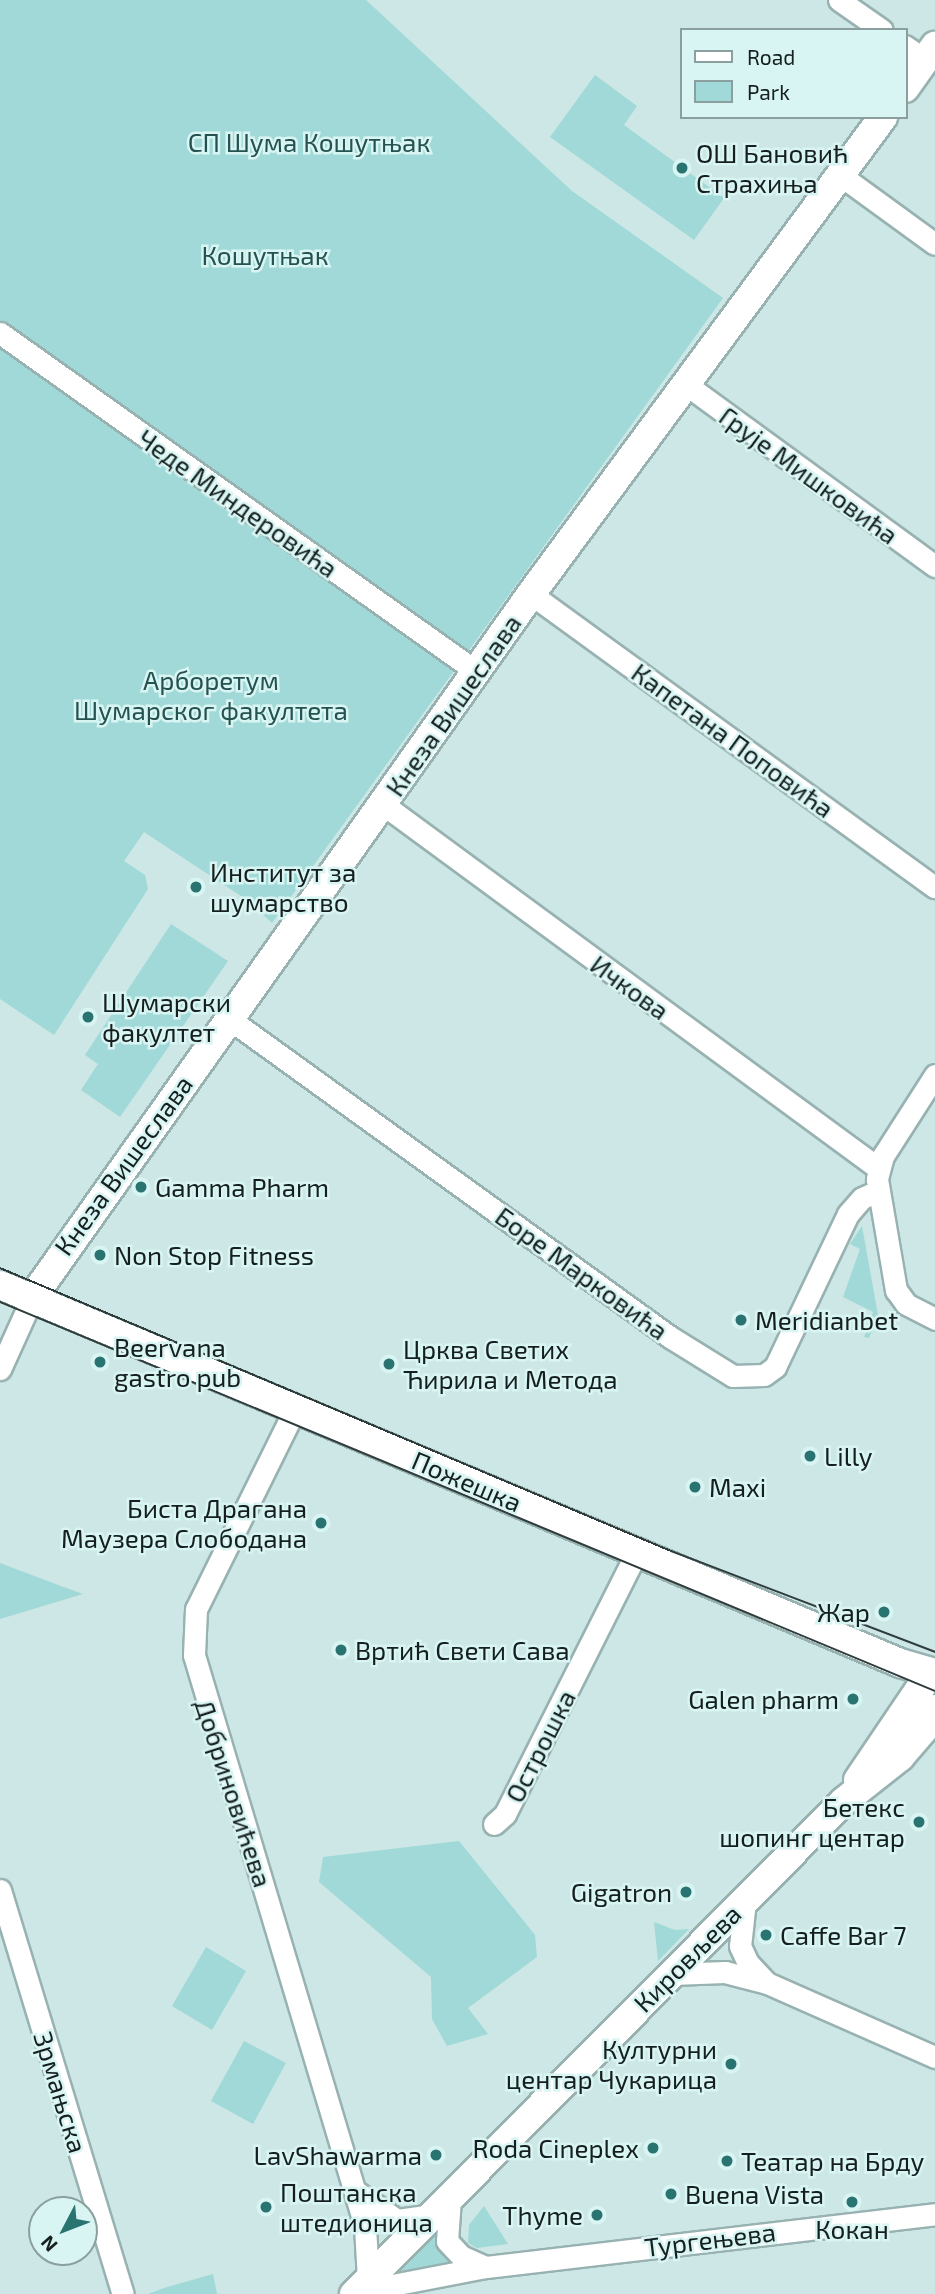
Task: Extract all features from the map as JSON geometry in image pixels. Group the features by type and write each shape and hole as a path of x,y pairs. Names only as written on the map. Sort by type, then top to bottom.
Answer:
{"main road":[{"path":"907,84 922,51"},
{"name":"Кнеза Вишеслава","path":"32,1298 531,594 684,383 882,119"},
{"name":"Пожешка","path":"0,1285 637,1552 934,1672"},
{"name":"Кировљева","path":"843,1802 934,1672"},
{"name":"Кировљева","path":"359,2288 843,1802 900,1758 930,1722 935,1709"},
{"path":"900,1758 935,1742"}],"street":[{"path":"839,0 879,28"},
{"path":"840,175 935,244"},
{"name":"Чеде Миндеровића","path":"0,332 477,672"},
{"name":"Грује Мишковића","path":"684,383 935,566"},
{"name":"Капетана Поповића","path":"531,594 935,887"},
{"name":"Ичкова","path":"383,805 878,1168"},
{"name":"Боре Марковића","path":"228,1018 662,1331 733,1376 764,1375 775,1367 848,1214 862,1198 878,1191"},
{"path":"935,1075 878,1168 878,1191 896,1290 906,1304 935,1319"},
{"path":"0,1369 32,1298"},
{"name":"Добриновићева","path":"295,1409 196,1609 194,1655 365,2226 359,2288"},
{"name":"Острошка","path":"494,1824 505,1814 637,1552"},
{"name":"Зрмањска","path":"0,1890 122,2294"},
{"path":"746,1899 739,1927 740,1946 748,1963 766,1983"},
{"path":"672,1974 725,1972 766,1983 935,2057"},
{"path":"354,2190 397,2220 441,2207 447,2241 461,2256 486,2267"},
{"name":"Тургењева","path":"359,2288 486,2267 935,2214"}],"green space":[{"name":"Кошутњак","path":"0,0 366,0 572,191 723,298 272,923 247,900 144,832 124,861 145,875 148,889 54,1035 0,999"},
{"path":"595,75 637,106 624,125 724,198 694,240 550,137"},
{"path":"171,924 228,961 120,1117 81,1090 98,1064 85,1055"},
{"path":"862,1226 878,1315 869,1338 864,1337 873,1312 843,1297 860,1249 850,1244"},
{"path":"0,1563 61,1586 83,1594 0,1619"},
{"path":"459,1841 535,1935 537,1957 468,2008 488,2034 447,2046 432,2019 431,1977 319,1882 323,1857"},
{"path":"654,1922 675,1930 689,1929 658,1961"},
{"path":"206,1947 246,1971 212,2030 172,2006"},
{"path":"244,2041 286,2063 253,2124 211,2101"},
{"path":"484,2206 508,2244 477,2248 468,2243 469,2225"},
{"path":"437,2234 441,2252 455,2265 393,2279"},
{"path":"213,2274 217,2294 148,2294 164,2288"}],"tram line":[{"path":"0,1268 671,1551 935,1652"},
{"path":"0,1302 935,1691"}],"place":[{"name":"ОШ Бановић Страхиња","path":"682,168"},
{"name":"Институт за шумарство","path":"196,887"},
{"name":"Шумарски факултет","path":"88,1017"},
{"name":"Gamma Pharm","path":"141,1187"},
{"name":"Non Stop Fitness","path":"100,1255"},
{"name":"Meridianbet","path":"741,1320"},
{"name":"Beervana gastro pub","path":"100,1362"},
{"name":"Црква Светих Ћирила и Метода","path":"389,1364"},
{"name":"Lilly","path":"810,1456"},
{"name":"Maxi","path":"695,1487"},
{"name":"Биста Драгана Маузера Слободана","path":"321,1523"},
{"name":"Жар","path":"884,1612"},
{"name":"Вртић Свети Сава","path":"341,1650"},
{"name":"Galen pharm","path":"853,1699"},
{"name":"Бетекс шопинг центар","path":"919,1822"},
{"name":"Gigatron","path":"686,1892"},
{"name":"Caffe Bar 7","path":"766,1935"},
{"name":"Културни центар Чукарица","path":"731,2064"},
{"name":"Roda Cineplex","path":"653,2148"},
{"name":"LavShawarma","path":"436,2155"},
{"name":"Театар на Брду","path":"727,2161"},
{"name":"Buena Vista","path":"671,2194"},
{"name":"Кокан","path":"852,2202"},
{"name":"Поштанска штедионица","path":"266,2207"},
{"name":"Thyme","path":"597,2215"}],"park label":[{"name":"СП Шума Кошутњак","path":"309,142"},
{"name":"Арборетум Шумарског факултета","path":"211,695"}]}
